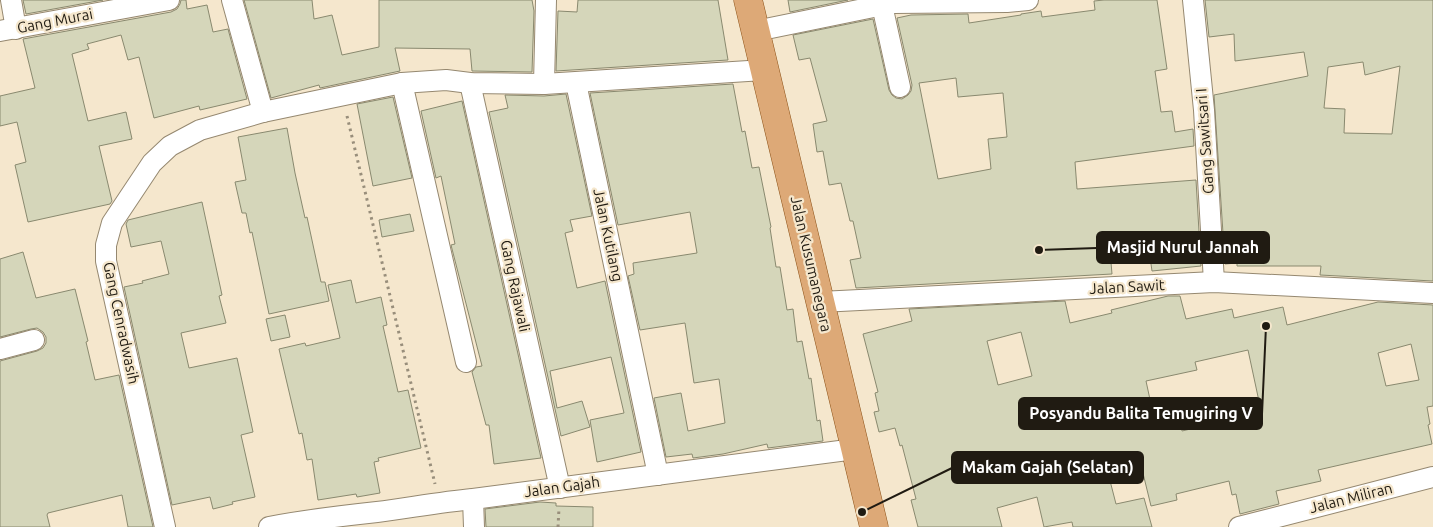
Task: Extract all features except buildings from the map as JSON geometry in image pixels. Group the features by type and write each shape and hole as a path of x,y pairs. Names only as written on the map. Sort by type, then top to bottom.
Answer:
{"main road":[{"name":"Jalan Kusumanegara","path":"748,0 874,527"}],"street":[{"path":"8,30 12,0"},
{"name":"Gang Murai","path":"8,30 169,0"},
{"path":"232,0 263,112"},
{"path":"544,84 546,0"},
{"path":"756,31 889,3 1007,2 1028,0"},
{"name":"Gang Sawitsari I","path":"1193,0 1204,110 1214,282"},
{"path":"889,3 900,87"},
{"name":"Gang Cenradwasih","path":"165,527 106,261 106,245 112,223 125,202 152,163 170,146 200,130 263,112 402,83 446,80 470,84 576,83 765,70"},
{"path":"402,83 466,362"},
{"name":"Jalan Kutilang","path":"576,83 658,475"},
{"name":"Gang Rajawali","path":"470,84 560,488"},
{"name":"Jalan Sawit","path":"820,302 1214,282 1433,293"},
{"path":"0,349 34,340"},
{"name":"Jalan Gajah","path":"269,527 317,518 379,520 440,502 855,449"},
{"name":"Jalan Miliran","path":"1239,527 1433,477"},
{"path":"473,499 474,527"}],"path":[{"path":"342,96 440,502"}],"place":[{"name":"Masjid Nurul Jannah","path":"1039,250"},
{"name":"Posyandu Balita Temugiring V","path":"1266,326"},
{"name":"Makam Gajah (Selatan)","path":"862,512"}]}
